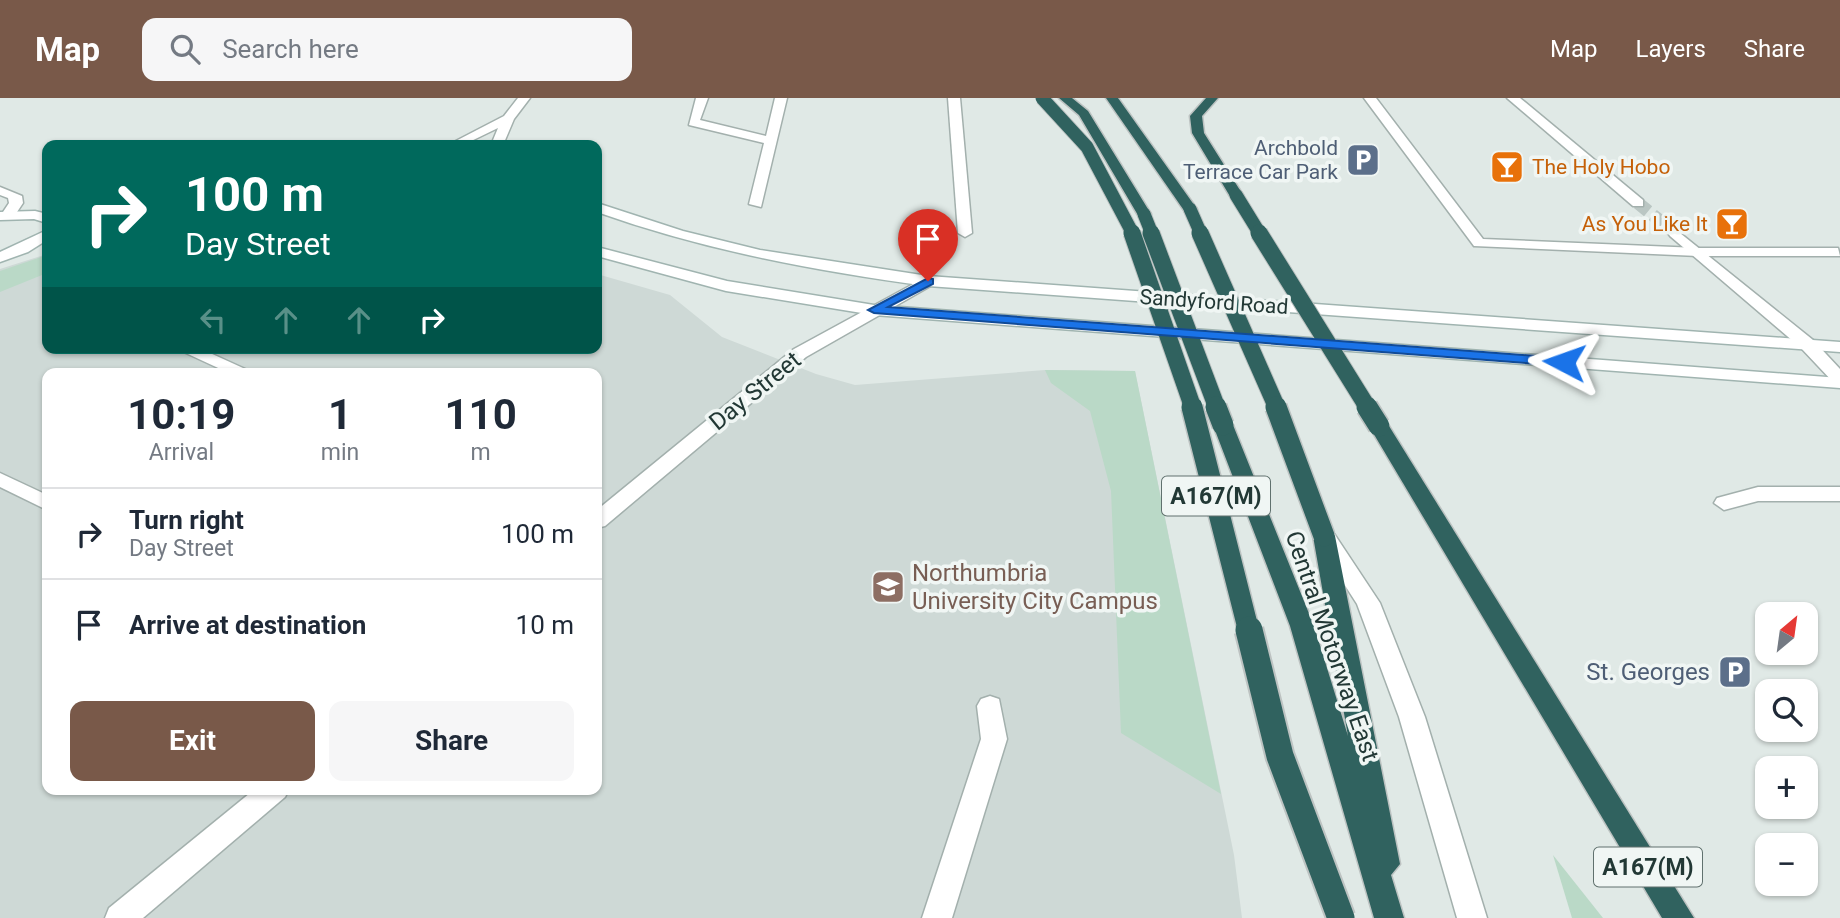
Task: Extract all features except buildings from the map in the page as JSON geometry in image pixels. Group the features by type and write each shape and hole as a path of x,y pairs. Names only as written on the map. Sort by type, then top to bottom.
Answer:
{"highway":[{"name":"A167(M)","path":"1042,98 1087,147 1133,234 1197,420 1280,756 1341,918"},
{"name":"Central Motorway East","path":"1065,98 1084,113 1144,214 1302,626 1389,918"},
{"name":"A167(M)","path":"1112,98 1190,209 1285,428 1324,536 1395,918"},
{"name":"A167(M)","path":"1212,98 1196,116 1198,134 1679,918"}],"main road":[{"path":"500,140 508,118 524,98"},
{"path":"702,98 693,122 772,141"},
{"path":"755,204 781,98"},
{"path":"954,98 965,233"},
{"path":"1370,98 1479,243 1698,252 1838,252"},
{"path":"1513,98 1638,203"},
{"path":"464,140 508,118"},
{"path":"0,191 15,196 16,203 10,215"},
{"path":"10,215 42,209"},
{"name":"Sandyford Road","path":"602,210 668,231 770,257 928,281 1840,347"},
{"path":"10,215 42,218"},
{"path":"1675,233 1807,344 1840,381"},
{"path":"0,257 23,249 42,237"},
{"name":"Sandyford Road","path":"602,252 726,286 874,310 1840,381"},
{"name":"Day Street","path":"602,518 800,353 928,281"},
{"path":"198,354 233,368"},
{"path":"0,479 42,500"},
{"path":"1724,503 1758,494 1840,494"},
{"path":"1324,536 1368,603 1407,704 1472,918"},
{"path":"936,918 995,739 990,706"},
{"path":"120,918 268,795"}],"shaded area":[{"name":"Northumbria University City Campus","path":"42,256 42,354 602,354 602,275 670,295 722,337 816,374 855,385 1045,370 1135,371 1234,855 1242,918 0,918 0,269"}],"green space":[{"path":"42,257 42,275 0,292 0,271"},
{"path":"1045,370 1135,371 1221,794 1121,733 1111,491 1090,411 1051,383"},
{"path":"1553,855 1603,918 1572,918"}],"tunnel":[{"path":"1638,203 1675,233"}],"place":[{"name":"Archbold Terrace Car Park","path":"1363,160"},
{"name":"The Holy Hobo","path":"1507,167"},
{"name":"As You Like It","path":"1732,224"},
{"name":"Northumbria University City Campus","path":"888,587"},
{"name":"St. Georges","path":"1735,672"}],"route":[{"path":"928,281 874,310 1564,362"}]}
